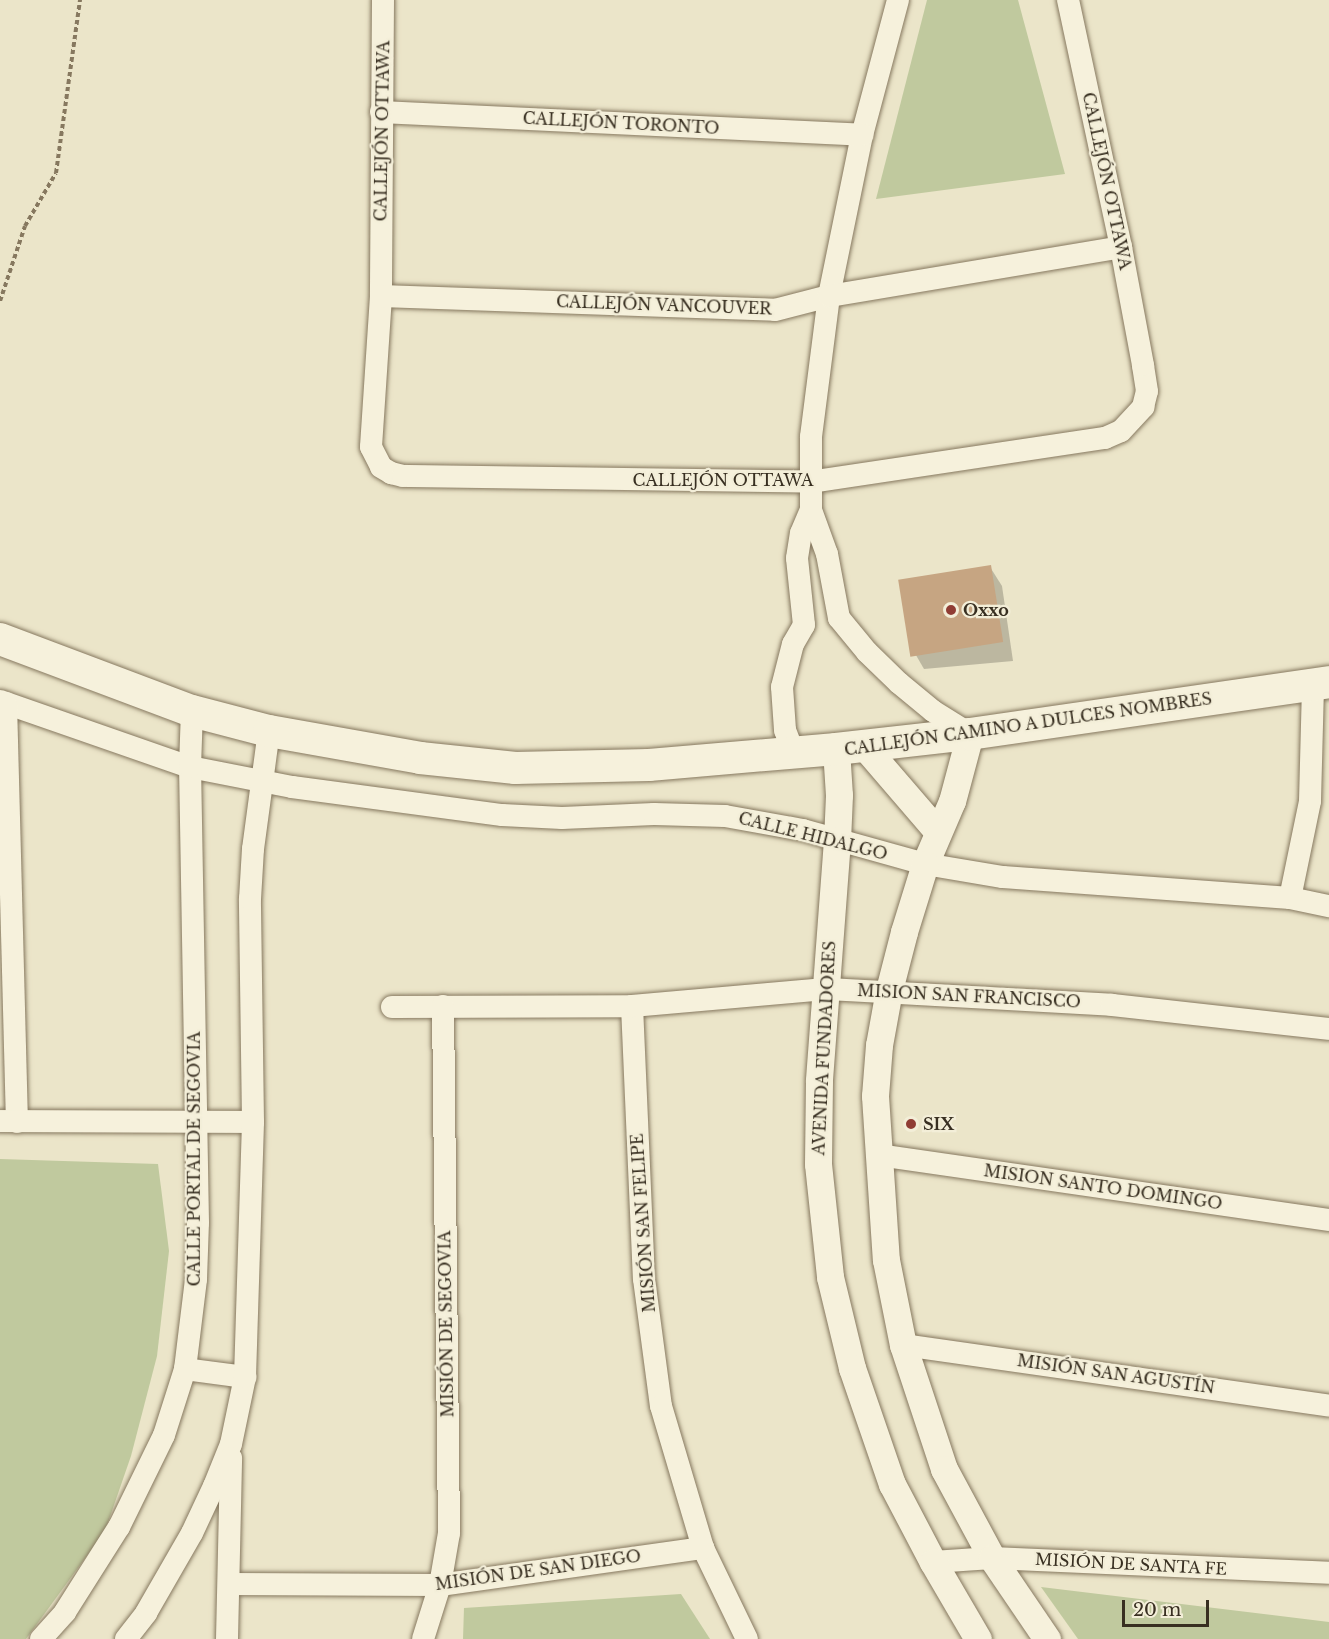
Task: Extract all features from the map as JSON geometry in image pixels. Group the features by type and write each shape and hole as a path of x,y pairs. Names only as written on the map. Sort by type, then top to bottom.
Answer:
{"main road":[{"name":"CALLEJÓN CAMINO A DULCES NOMBRES","path":"0,639 192,711 269,731 420,758 515,768 650,765 793,751 850,748 970,734 1321,683"}],"street":[{"name":"CALLEJÓN OTTAWA","path":"383,0 381,296 371,447 374,458 391,473 403,476 810,482 1106,438 1121,430 1143,407 1147,391 1122,247 1068,0"},
{"path":"898,0 862,135 829,296 811,437 811,510 827,554 839,618 867,652 898,683 933,711 970,734 962,768 925,864 889,990 879,1045 875,1096 886,1260 903,1345 944,1469 992,1558 1047,1639"},
{"name":"CALLEJÓN TORONTO","path":"381,112 862,135"},
{"name":"CALLEJÓN VANCOUVER","path":"381,296 776,310 829,296 1122,247"},
{"path":"793,751 784,720 782,687 793,644 804,625 797,558 801,533 811,510"},
{"path":"804,625 839,618"},
{"path":"1290,898 1310,801 1321,683"},
{"path":"3,702 8,1122 253,1122"},
{"name":"CALLE HIDALGO","path":"3,702 190,767 261,782 502,815 562,818 654,814 725,816 774,824 925,864 1003,877 1290,898 1329,906"},
{"name":"CALLE PORTAL DE SEGOVIA","path":"41,1639 65,1612 119,1527 164,1435 185,1370 196,1279 190,767 192,711"},
{"path":"227,1639 231,1444 245,1377 253,1122 250,899 261,782 269,731"},
{"path":"850,748 938,832"},
{"name":"AVENIDA FUNDADORES","path":"850,748 839,795 828,989 819,1081 818,1164 830,1277 852,1368 892,1484 933,1562 978,1639"},
{"name":"MISION SAN FRANCISCO","path":"392,1007 632,1006 828,989 889,990 1112,1005 1329,1029"},
{"name":"MISIÓN DE SEGOVIA","path":"423,1639 440,1585 449,1533 443,1006"},
{"name":"MISIÓN SAN FELIPE","path":"632,1006 644,1279 661,1406 703,1548 747,1639"},
{"name":"MISION SANTO DOMINGO","path":"878,1155 1329,1220"},
{"name":"MISIÓN SAN AGUSTÍN","path":"903,1345 1329,1406"},
{"path":"185,1370 245,1377"},
{"path":"126,1639 146,1613 192,1533 231,1444"},
{"name":"MISIÓN DE SAN DIEGO","path":"229,1584 440,1585 703,1548"},
{"name":"MISIÓN DE SANTA FE","path":"933,1562 992,1558 1329,1573"}],"path":[{"path":"0,301 24,226 56,173 80,0"}],"green space":[{"path":"927,0 1018,0 1065,174 876,199"},
{"path":"0,1159 158,1164 169,1251 157,1356 131,1456 105,1531 26,1639 0,1639"},
{"path":"1041,1587 1329,1622 1329,1639 1078,1639"},
{"path":"681,1594 710,1639 463,1639 464,1608"}],"building":[{"name":"Oxxo","path":"991,565 1003,642 910,657 898,580"}],"place":[{"name":"Oxxo","path":"951,610"},
{"name":"SIX","path":"911,1124"}]}
